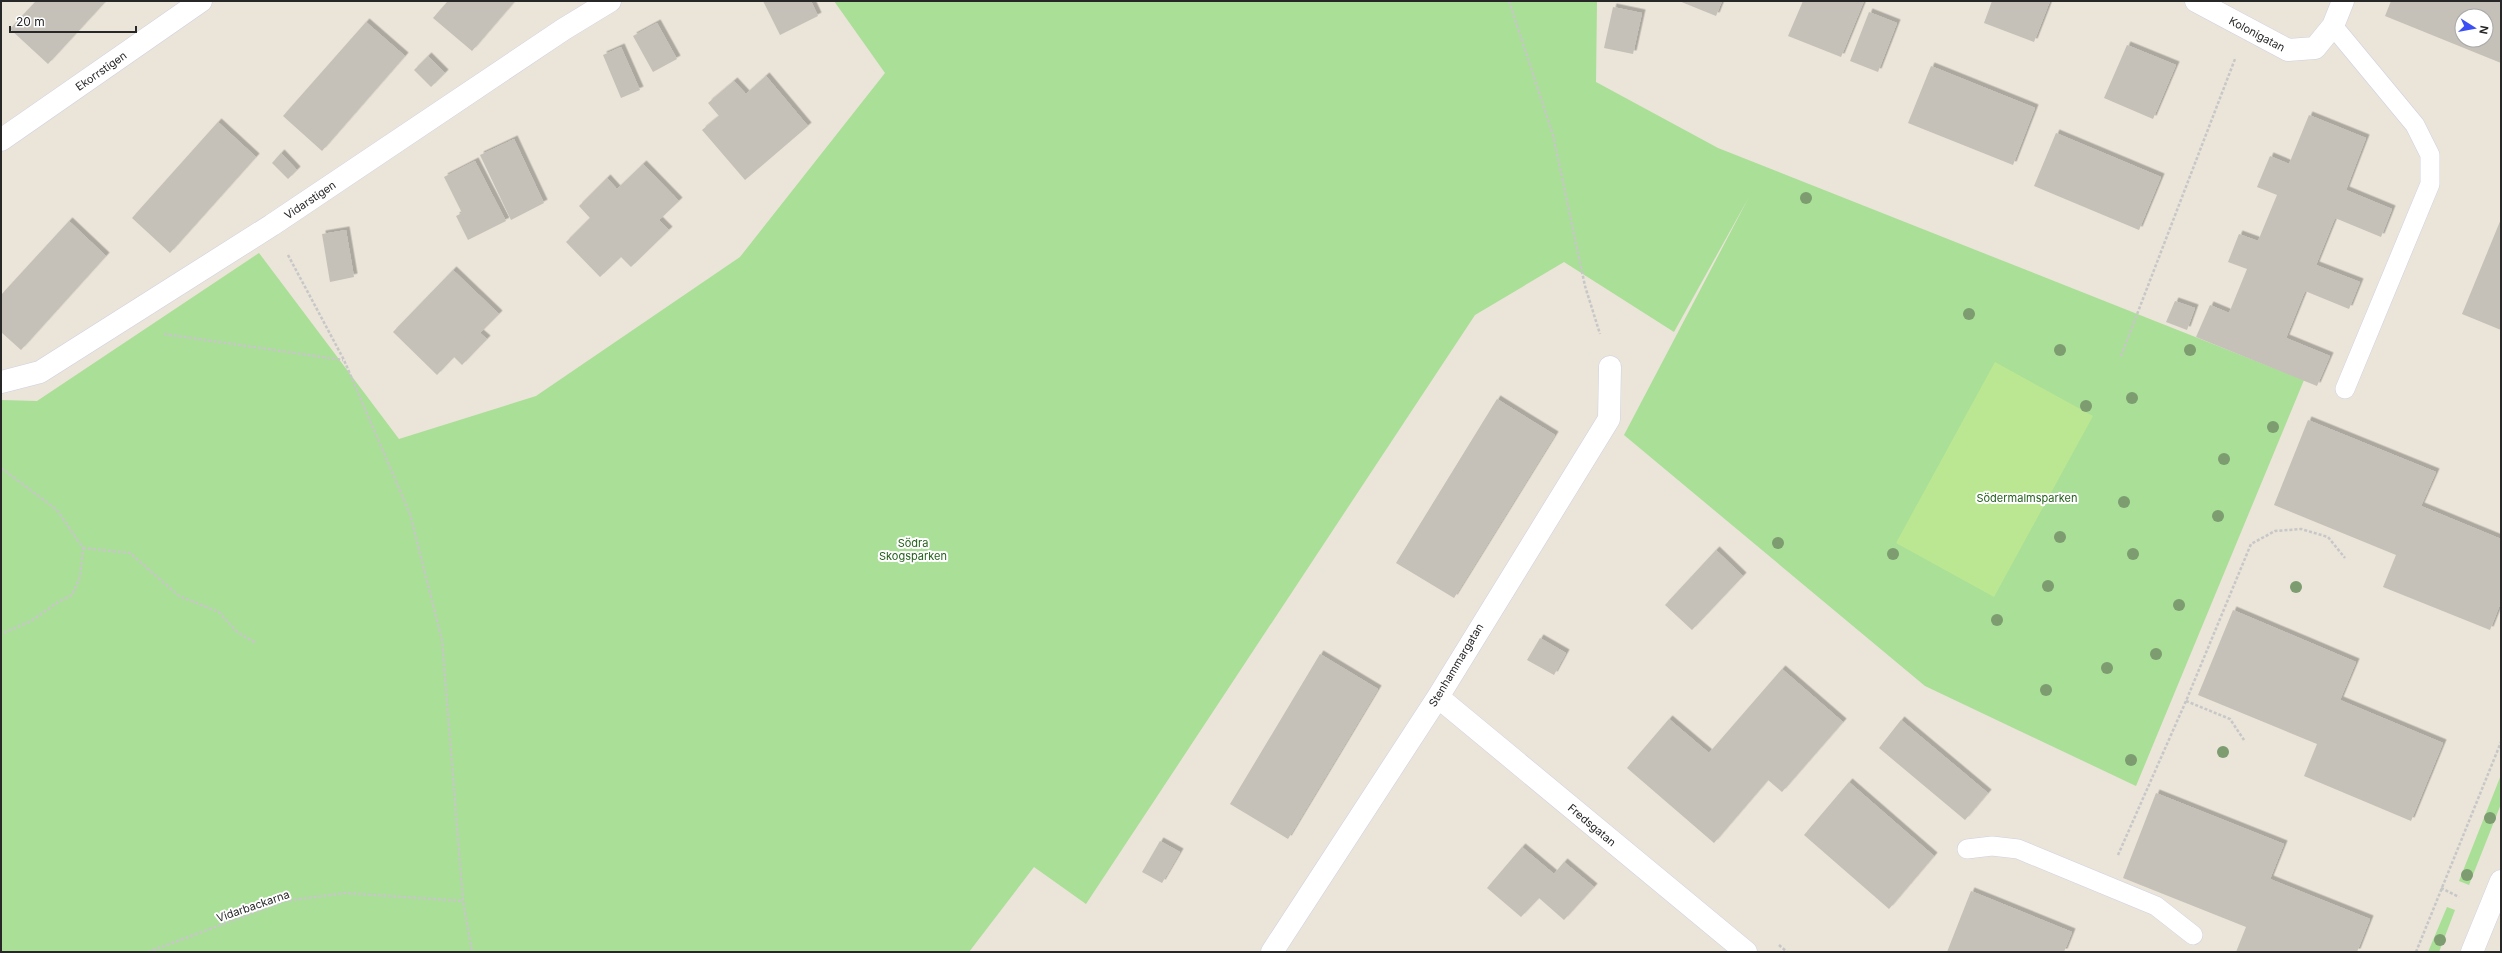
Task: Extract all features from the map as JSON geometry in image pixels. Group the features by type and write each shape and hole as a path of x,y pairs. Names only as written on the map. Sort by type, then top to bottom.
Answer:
{"street":[{"name":"Ekorrstigen","path":"1,140 200,1"},
{"name":"Vidarstigen","path":"1,382 40,372 272,225 564,29 610,1"},
{"name":"Kolonigatan","path":"2196,1 2288,50 2315,48 2333,26 2344,1"},
{"name":"Stenhammargatan","path":"1272,952 1438,697 1609,419 1610,367"},
{"name":"Fredsgatan","path":"1438,697 1746,952"},
{"path":"2472,952 2501,882"}],"lane":[{"path":"2333,26 2415,125 2430,155 2430,184 2345,389"},
{"path":"1967,849 1992,846 2018,849 2156,906 2193,935"}],"path":[{"path":"1509,1 1552,135 1585,286 1610,367"},
{"path":"2121,356 2247,29"},
{"path":"272,225 344,360 410,514 442,640 463,901 472,952"},
{"path":"110,327 344,360"},
{"path":"1,468 58,510 83,548 80,577 72,595 58,602 31,621 1,634"},
{"path":"2105,885 2186,701 2250,544 2275,531 2300,529 2328,537 2345,558"},
{"path":"83,548 130,553 179,596 219,612 237,632 256,643"},
{"path":"2186,701 2230,719 2244,740"},
{"path":"2416,952 2501,742"},
{"name":"Vidarbackarna","path":"148,952 285,901 345,893 463,901"}],"green space":[{"name":"Södra Skogsparken","path":"834,1 1597,1 1596,82 1718,148 2304,380 2136,786 1925,686 1624,435 1749,197 1674,332 1564,262 1475,315 1086,904 1034,867 969,952 1,952 1,400 37,401 259,253 399,439 536,396 740,257 885,73"},
{"name":"Södermalmsparken","path":"1995,362 2093,416 1994,597 1896,543"},
{"path":"2501,775 2501,804 2469,885 2459,881"},
{"path":"2447,907 2455,910 2439,952 2428,952"}],"building":[{"path":"36,1 106,1 48,64 10,29"},
{"path":"448,1 515,1 472,51 433,18"},
{"path":"763,1 811,1 818,16 780,35"},
{"path":"1679,1 1722,1 1716,16"},
{"path":"1803,1 1864,1 1841,57 1788,36"},
{"path":"1992,1 2050,1 2034,42 1984,23"},
{"path":"2391,1 2501,1 2501,63 2464,48 2494,48 2494,8 2454,8 2454,44 2385,16"},
{"path":"1613,7 1642,13 1633,54 1604,48"},
{"path":"1869,12 1897,23 1878,72 1850,61"},
{"path":"366,22 405,56 322,151 283,116"},
{"path":"657,23 677,59 653,72 633,36"},
{"path":"2127,45 2176,65 2153,119 2104,98"},
{"path":"621,47 640,90 621,98 603,55"},
{"path":"428,56 445,73 431,87 414,70"},
{"path":"1931,66 2035,108 2013,165 1908,123"},
{"path":"766,76 808,126 745,180 702,130 719,116 708,103 734,81 746,94"},
{"path":"2309,115 2366,138 2346,190 2392,209 2381,237 2335,218 2316,265 2360,282 2349,309 2305,291 2286,338 2330,356 2317,386 2196,337 2210,305 2229,313 2247,269 2228,262 2239,234 2258,241 2277,195 2257,187 2270,156 2289,164"},
{"path":"218,122 256,157 170,253 132,218"},
{"path":"2056,133 2161,177 2139,230 2034,186"},
{"path":"514,139 544,203 511,220 480,155"},
{"path":"281,153 297,170 288,179 272,163"},
{"path":"475,161 506,221 468,240 456,216 462,213 444,177"},
{"path":"643,164 679,201 659,220 669,230 631,267 621,257 600,277 566,242 590,218 579,206 607,178 617,189"},
{"path":"2501,219 2501,330 2462,314"},
{"path":"69,221 106,256 21,350 1,332 1,295"},
{"path":"346,230 354,277 330,282 322,234"},
{"path":"453,270 499,314 480,333 487,339 462,365 454,357 437,375 393,332"},
{"path":"2175,301 2195,308 2187,330 2166,322"},
{"path":"1497,399 1555,435 1454,598 1396,563"},
{"path":"2308,420 2436,472 2421,506 2501,539 2501,602 2490,630 2383,587 2396,555 2274,505"},
{"path":"1716,550 1743,576 1692,630 1665,605"},
{"path":"2233,610 2356,662 2340,700 2443,743 2411,821 2304,776 2317,744 2198,695"},
{"path":"1540,638 1566,653 1554,675 1527,660"},
{"path":"1320,654 1378,689 1288,839 1230,804"},
{"path":"1782,669 1843,722 1782,792 1768,780 1714,843 1627,768 1669,719 1709,753"},
{"path":"1901,720 1988,793 1965,820 1879,748"},
{"path":"1849,782 1934,856 1889,909 1804,835"},
{"path":"2156,793 2284,844 2270,879 2370,919 2357,952 2236,952 2246,927 2123,878"},
{"path":"1160,841 1180,852 1162,883 1142,872"},
{"path":"1522,847 1554,874 1564,862 1594,887 1564,920 1539,898 1521,917 1487,888"},
{"path":"1971,891 2072,932 2064,952 1947,952"}]}
